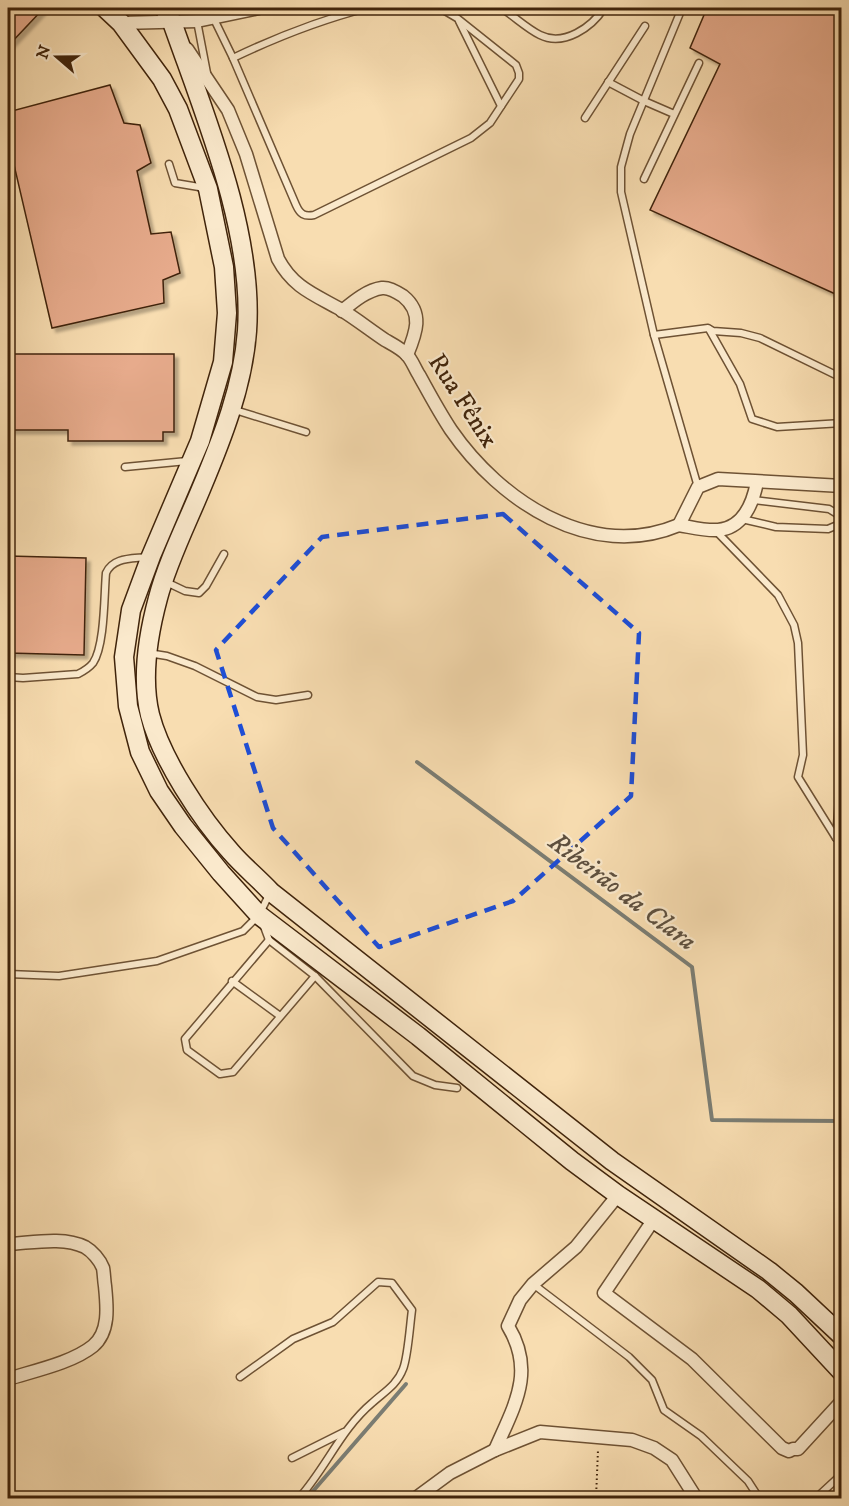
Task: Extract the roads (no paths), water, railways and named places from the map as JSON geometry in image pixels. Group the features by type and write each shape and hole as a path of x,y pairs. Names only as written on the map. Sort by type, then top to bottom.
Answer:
{"main road":[{"path":"105,8 121,24 162,80 178,109 208,189 224,267 227,313 223,362 192,461 151,556 131,610 124,657 128,706 140,752 159,791 183,826 259,915 418,1036 572,1161 618,1195 758,1289 789,1315 842,1372"},
{"path":"168,15 210,130 224,176 242,250 249,298 247,334 240,376 231,409 222,438 158,597 147,653 146,693 150,715 160,743 205,819 230,852 271,892 632,1176 769,1272 796,1293 842,1336"}],"street":[{"path":"121,24 168,15 197,21 259,8"},
{"name":"Rua Fênix","path":"168,15 228,110 242,143 278,259 298,286 342,310 407,355 451,430 477,464 528,506 555,521 581,530 609,535 635,536 656,533 679,525"},
{"name":"Rua Fênix","path":"342,310 374,290 388,288 400,294 414,308 417,316 415,335 407,355"},
{"path":"758,482 754,500 742,519 726,529 716,531 679,525 698,487 718,479 842,486"},
{"path":"495,1450 520,1388 522,1360 520,1348 508,1326 520,1300 533,1284 576,1247 618,1195"},
{"path":"654,1219 604,1293 692,1359 782,1448 789,1451 798,1449 842,1401"},
{"path":"8,1244 57,1241 85,1247 103,1267 106,1304 106,1321 102,1334 84,1353 8,1379"},
{"path":"416,1498 450,1473 495,1450 540,1432 632,1440 654,1448 672,1460 696,1498"}],"lane":[{"path":"233,58 278,36 367,8"},
{"path":"213,17 233,58 296,206 299,212 308,216 471,138 490,123 519,79 516,65 457,18 440,8"},
{"path":"501,8 542,36 561,38 581,32 604,8"},
{"path":"682,8 630,134 621,167 621,192 654,335 698,487"},
{"path":"457,18 501,106"},
{"path":"197,21 208,80"},
{"path":"585,118 645,27"},
{"path":"644,179 699,63"},
{"path":"608,82 674,114"},
{"path":"169,164 175,183 208,189"},
{"path":"654,335 708,328 713,331 741,333 760,338 842,378"},
{"path":"708,328 740,384 752,419 777,427 842,423"},
{"path":"231,409 306,432"},
{"path":"125,467 192,461"},
{"path":"754,500 829,509 842,517"},
{"path":"742,519 776,527 828,529 842,523"},
{"path":"716,531 778,595 794,625 798,643 803,755 798,777 836,838 842,761"},
{"path":"164,582 185,591 199,593 206,586 224,554"},
{"path":"8,677 78,674 86,670 93,664 97,654 108,567 120,560 151,556"},
{"path":"147,653 167,656 195,666 257,697 276,700 308,695"},
{"path":"8,974 59,976 157,961 243,931 259,915 271,892"},
{"path":"259,915 269,940 315,976 413,1076 435,1085 457,1088"},
{"path":"269,940 184,1039 187,1050 220,1074 233,1072 315,976"},
{"path":"232,981 280,1016"},
{"path":"240,1377 293,1339 333,1322 378,1282 392,1283 412,1310 404,1367 396,1383 370,1404 344,1432 315,1480 299,1498"},
{"path":"533,1284 629,1357 652,1380 664,1410 701,1436 748,1481 759,1498"},
{"path":"292,1458 344,1432"},
{"path":"816,1498 842,1474"}],"waterway":[{"name":"Ribeirão da Clara","path":"417,762 692,967 712,1120 842,1121"},
{"path":"307,1498 406,1384"}]}
